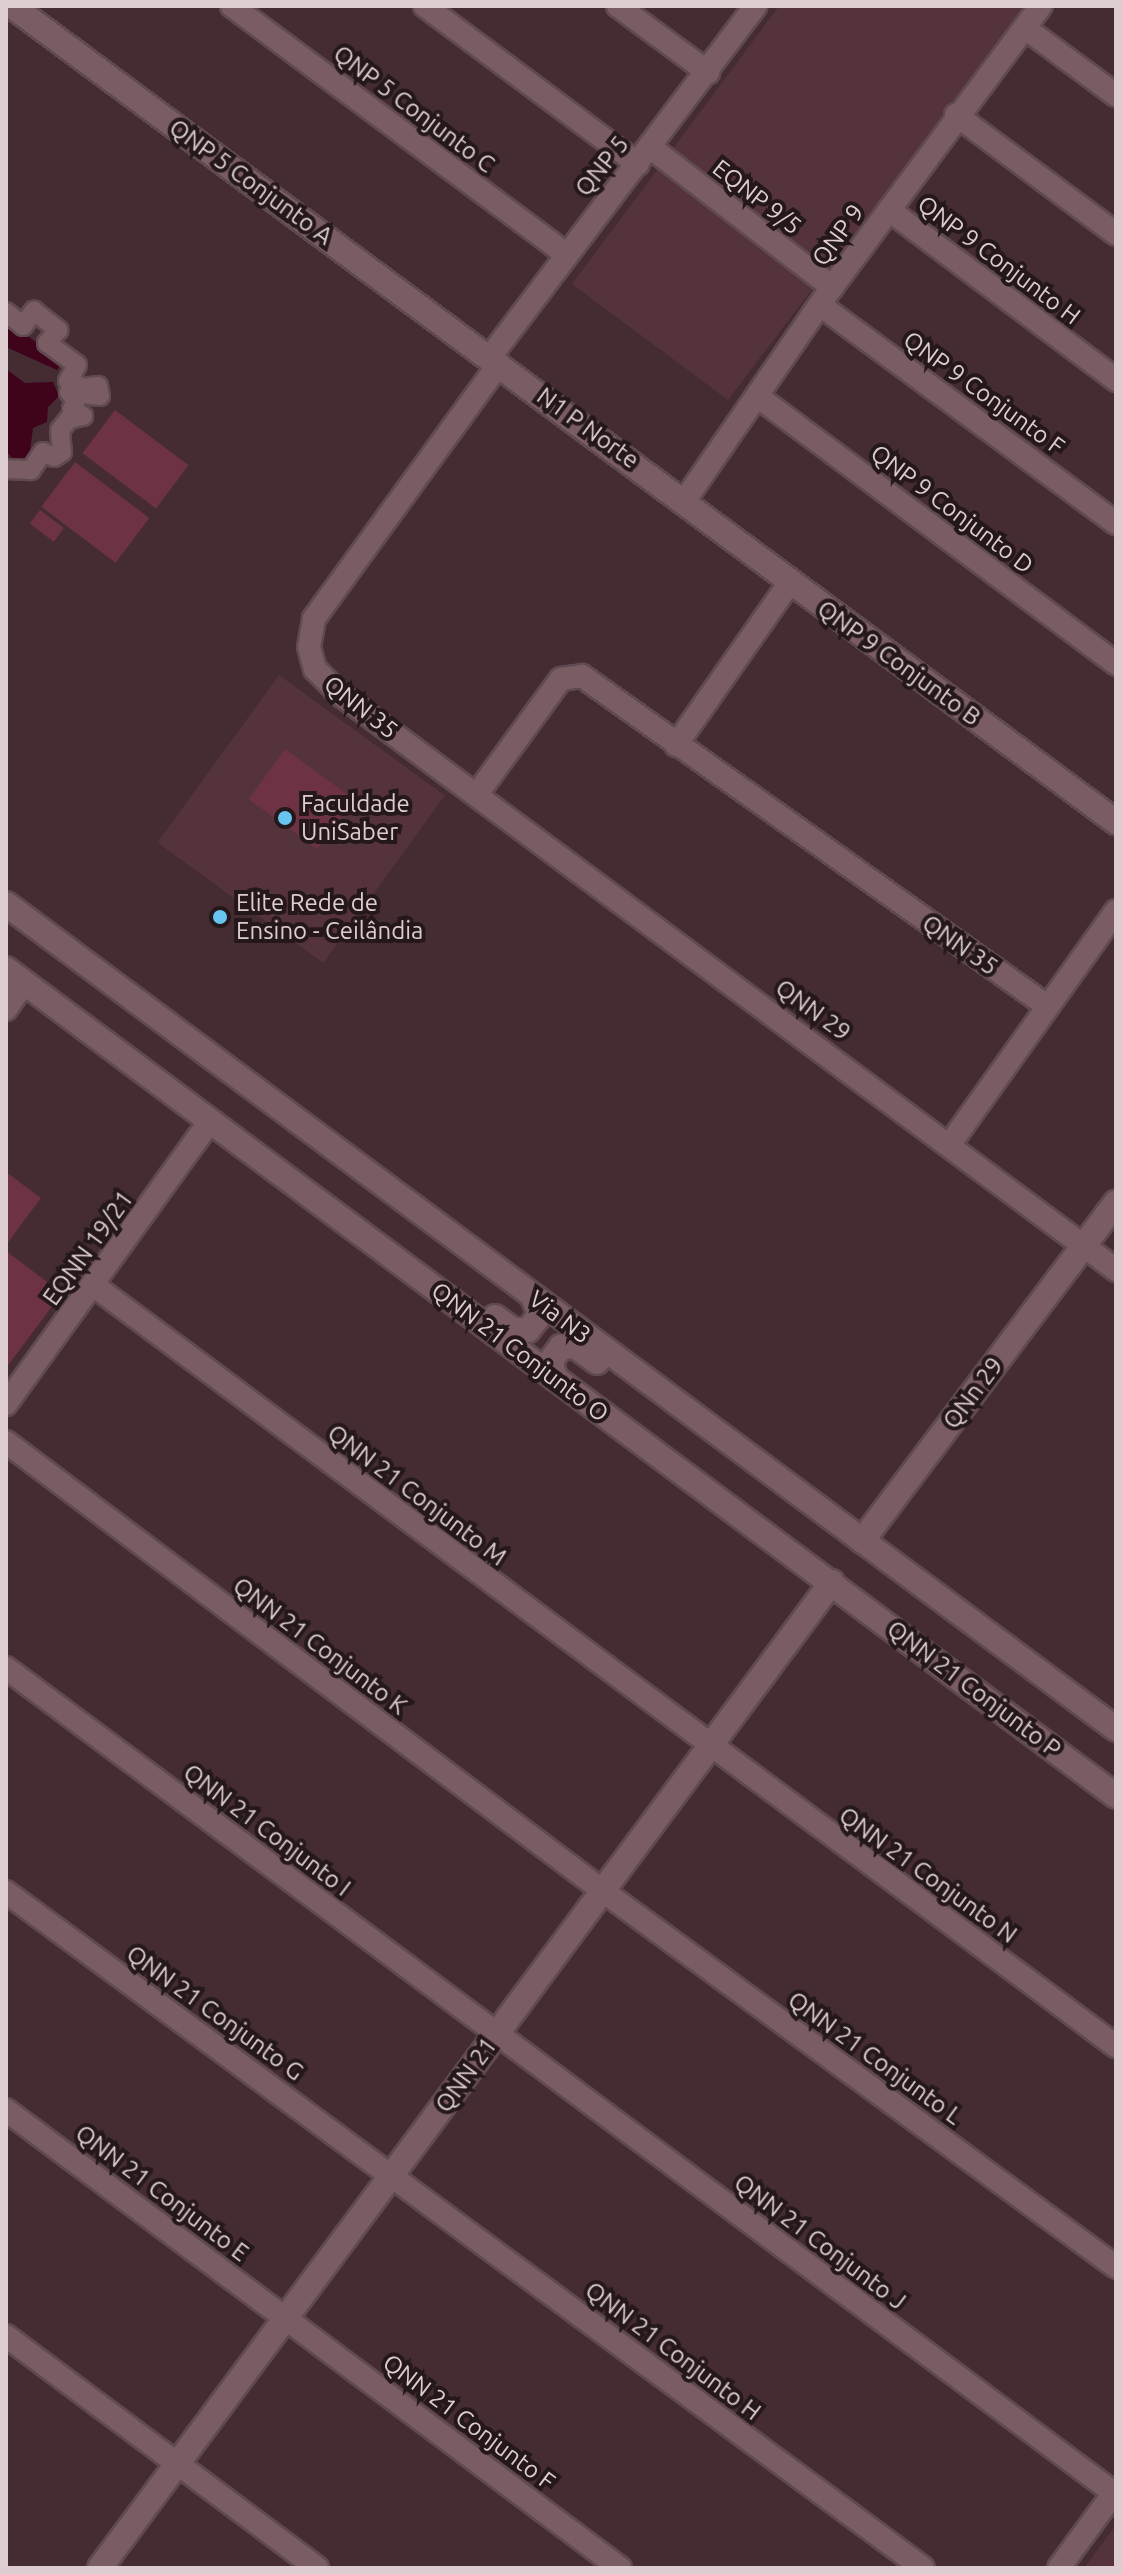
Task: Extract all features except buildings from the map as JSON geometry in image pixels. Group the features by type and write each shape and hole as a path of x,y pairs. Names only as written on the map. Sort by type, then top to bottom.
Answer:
{"main road":[{"name":"QNP 5 Conjunto A","path":"12,6 495,361"},
{"name":"N1 P Norte","path":"495,361 685,500"},
{"name":"QNP 9 Conjunto B","path":"685,500 790,582 1116,822"},
{"name":"Via N3","path":"6,904 1116,1729"},
{"path":"15,976 218,1128 287,1160 513,1330 528,1330 538,1321 539,1309 533,1297"},
{"name":"QNN 21 Conjunto O","path":"218,1128 832,1582"},
{"path":"1084,1246 1116,1203"},
{"name":"QNn 29","path":"862,1541 1084,1246"},
{"path":"556,1379 551,1356 561,1347 575,1346 677,1422 748,1455"},
{"name":"QNN 21","path":"100,2568 832,1582"},
{"name":"QNN 21 Conjunto P","path":"832,1582 1116,1796"},
{"path":"1024,1728 1116,1778"}],"street":[{"name":"QNP 5 Conjunto C","path":"232,6 565,253"},
{"name":"EQNP 9/5","path":"425,6 644,155 826,296"},
{"path":"618,6 708,72"},
{"name":"QNP 5","path":"495,361 565,253 708,72 755,6"},
{"name":"QNP 9","path":"685,500 956,115 1041,6"},
{"path":"1025,28 1116,95"},
{"path":"956,115 1116,234"},
{"name":"QNP 9 Conjunto H","path":"889,210 1116,380"},
{"name":"QNP 9 Conjunto F","path":"826,296 1116,523"},
{"path":"6,312 23,326 34,311 58,330 47,343 77,365 68,381 83,388 98,386 100,396 69,392 76,401 72,409 83,416 69,419 60,430 62,452 54,457 43,452 31,470 6,469"},
{"name":"QNN 35","path":"495,361 310,632 315,669 326,683 477,794 557,683 571,674 587,679 1047,1006"},
{"name":"QNP 9 Conjunto D","path":"757,396 1116,664"},
{"path":"676,745 790,582"},
{"name":"QNN 29","path":"477,794 1116,1270"},
{"path":"950,1144 1116,911"},
{"path":"6,1009 15,976"},
{"name":"EQNN 19/21","path":"6,1404 93,1285 218,1128"},
{"name":"QNN 21 Conjunto M","path":"93,1285 710,1746"},
{"name":"QNN 21 Conjunto K","path":"6,1442 603,1891"},
{"name":"QNN 21 Conjunto I","path":"6,1668 496,2033"},
{"name":"QNN 21 Conjunto N","path":"710,1746 1116,2046"},
{"name":"QNN 21 Conjunto L","path":"603,1891 1116,2267"},
{"name":"QNN 21 Conjunto G","path":"6,1892 393,2175"},
{"name":"QNN 21 Conjunto J","path":"496,2033 1115,2492"},
{"name":"QNN 21 Conjunto E","path":"6,2110 286,2318"},
{"name":"QNN 21 Conjunto H","path":"393,2175 923,2568"},
{"name":"QNN 21 Conjunto F","path":"286,2318 620,2568"},
{"path":"6,2336 317,2568"},
{"path":"1059,2568 1115,2492"}],"shaded area":[{"path":"779,6 1027,6 728,400 572,284"},
{"path":"6,320 63,362 57,370 6,347"},
{"path":"6,369 25,383 53,382 59,396 48,407 47,422 33,428 29,459 13,459 6,451"},
{"path":"115,410 188,465 156,508 83,453"},
{"path":"75,462 149,518 116,563 41,507"},
{"path":"40,510 64,528 54,542 30,524"},
{"path":"279,675 445,795 323,963 157,842"},
{"path":"285,749 354,799 317,849 249,799"},
{"path":"6,1172 41,1198 6,1245"},
{"path":"6,1251 62,1293 6,1368"},
{"path":"1116,2525 1116,2568 1084,2568"}],"place":[{"name":"Faculdade UniSaber","path":"285,818"},
{"name":"Elite Rede de Ensino - Ceilândia","path":"220,917"}]}
